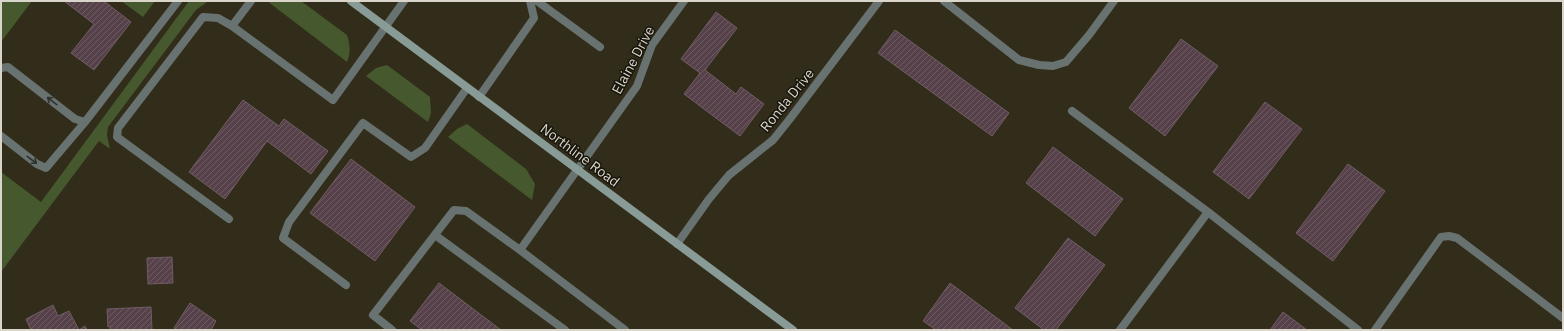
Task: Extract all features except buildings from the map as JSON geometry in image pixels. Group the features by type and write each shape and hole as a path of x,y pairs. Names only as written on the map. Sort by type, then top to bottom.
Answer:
{"main road":[{"name":"Northline Road","path":"351,1 792,330"}],"lane":[{"path":"1,136 37,164 46,168 85,122 178,1"},
{"path":"232,26 250,1"},
{"path":"229,219 118,137 118,128 202,17 218,18 232,26 333,100 404,1"},
{"path":"479,96 534,18 530,1"},
{"path":"537,1 600,47"},
{"name":"Elaine Drive","path":"520,250 637,86 652,45 684,1"},
{"name":"Ronda Drive","path":"677,244 709,199 729,175 773,140 879,1"},
{"path":"944,1 1019,60 1039,65 1053,66 1066,62 1089,35 1114,1"},
{"path":"1,68 8,67 75,119 85,122"},
{"path":"346,285 283,238 289,222 363,123 411,157 424,148 468,88"},
{"path":"1072,111 1208,212 1358,330"},
{"path":"392,330 373,315 454,210 466,211 520,250 623,330"},
{"path":"1120,330 1208,212"},
{"path":"435,235 565,330"},
{"path":"1375,330 1441,237 1449,236 1457,238 1563,318"}],"green space":[{"path":"1,1 32,1 1,42"},
{"path":"121,1 155,1 143,17"},
{"path":"189,1 212,1 207,2 196,10 108,127 107,135 110,149 99,141 1,272 1,172 41,202"},
{"path":"267,1 301,1 347,35 350,48 347,62"},
{"path":"387,65 430,97 431,113 428,122 366,76 376,68"},
{"path":"467,124 526,169 535,184 532,200 448,137 457,129"}]}
